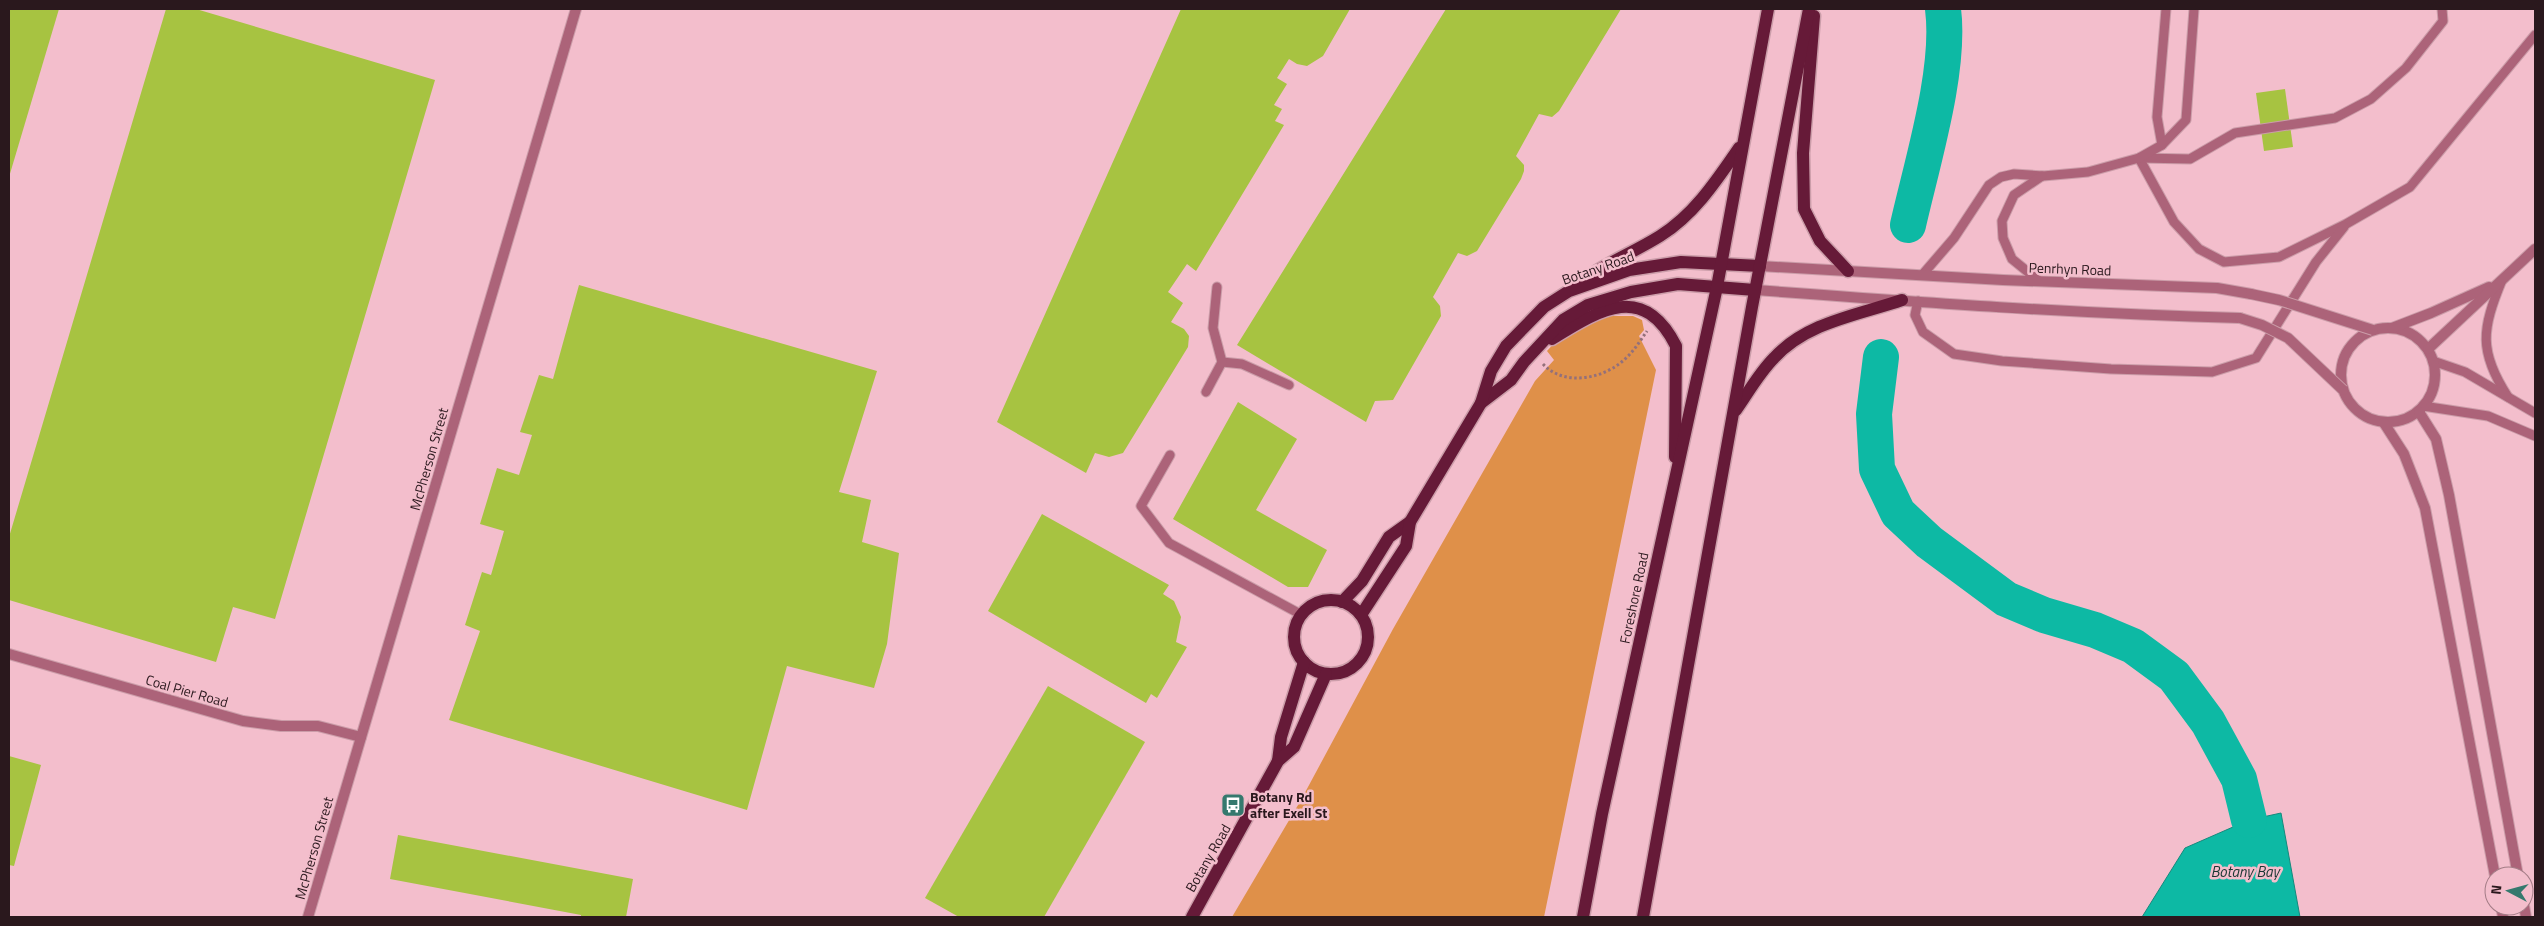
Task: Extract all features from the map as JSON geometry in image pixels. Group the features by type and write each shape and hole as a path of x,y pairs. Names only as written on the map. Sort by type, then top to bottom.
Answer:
{"main road":[{"path":"1717,287 1768,9"},
{"path":"1643,917 1755,290 1810,9"},
{"path":"1814,9 1813,57 1803,153 1804,209 1820,241 1848,271"},
{"path":"1569,291 1593,272 1661,236 1678,223 1714,184 1742,144"},
{"name":"Botany Road","path":"1362,615 1406,546 1410,522 1481,403 1491,371 1506,346 1544,307 1569,291 1638,269 1681,262 1722,262 1760,266"},
{"name":"Botany Road","path":"1481,403 1511,380 1535,350 1563,320 1588,305 1651,287 1678,284 1755,290"},
{"name":"Foreshore Road","path":"1583,917 1602,814 1717,287"},
{"path":"1733,414 1774,358 1787,346 1821,326 1902,300"},
{"path":"1535,350 1592,314 1612,308 1630,306 1643,309 1651,315 1670,334 1676,346 1675,482"},
{"name":"Botany Road","path":"1342,602 1362,580 1390,537 1410,522"},
{"path":"1331,600 1353,607 1362,615 1367,626 1366,650 1360,661 1344,672 1326,674 1314,670 1304,662 1297,652 1294,639 1296,626 1302,615 1310,607 1320,602 1331,600"},
{"name":"Botany Road","path":"1278,761 1281,737 1304,662"},
{"name":"Botany Road","path":"1192,917 1278,761 1294,747 1326,674"}],"street":[{"name":"McPherson Street","path":"308,917 576,9"},
{"path":"2428,350 2535,249"},
{"name":"Penrhyn Road","path":"1760,266 2039,281 2217,288 2279,300 2373,330"},
{"path":"2343,390 2341,372 2346,354 2357,340 2373,330 2391,328 2431,313 2500,280"},
{"path":"1755,290 1918,300 1979,308 2240,318 2262,325 2288,338 2343,390 2352,407 2367,418 2384,423 2403,421 2421,409 2434,388 2436,379 2433,360 2428,350 2412,334 2391,328"},
{"path":"2421,409 2436,439 2449,495 2516,866"},
{"path":"2384,423 2404,454 2425,508 2493,866"},
{"name":"Coal Pier Road","path":"9,654 243,721 281,726 318,726 361,737"}],"lane":[{"path":"2162,145 2157,117 2166,9"},
{"path":"1923,274 1954,238 1989,185 2001,177 2014,174 2043,176 2088,172 2139,158 2162,145 2186,120 2194,9"},
{"path":"2139,158 2190,159 2234,134 2334,118 2371,99 2406,68 2443,21 2442,9"},
{"path":"2139,158 2174,222 2199,249 2224,262 2279,257 2346,224 2410,188 2535,34"},
{"path":"2039,281 2012,259 2003,238 2002,221 2014,195 2043,176"},
{"path":"1918,300 1915,315 1922,332 1954,354 2002,361 2111,369 2212,372 2256,358 2316,262 2346,224"},
{"path":"2500,280 2490,309 2486,349 2494,376 2508,396"},
{"path":"1206,392 1222,362 1213,328 1217,287"},
{"path":"2433,360 2464,372 2535,413"},
{"path":"1222,362 1242,364 1289,385"},
{"path":"2421,409 2488,416 2535,436"},
{"path":"1170,455 1141,506 1169,542 1302,615"}],"path":[{"path":"1535,350 1547,368 1566,378 1597,376 1616,367 1626,359 1647,331"}],"shaded area":[{"path":"1601,316 1633,316 1642,320 1644,330 1639,336 1656,370 1544,917 1232,917 1301,800 1393,629 1535,381 1554,360 1547,351 1557,340"}],"water":[{"name":"Botany Bay","path":"2281,813 2300,917 2142,917 2185,848 2249,820"}],"building":[{"path":"9,9 59,9 9,177"},
{"path":"166,9 196,9 435,80 275,619 233,607 216,662 9,600 9,537"},
{"path":"1181,9 1350,9 1323,56 1307,66 1297,64 1289,59 1277,78 1287,84 1274,105 1282,109 1275,121 1284,125 1196,271 1187,264 1168,292 1183,303 1171,322 1184,329 1189,336 1188,347 1123,453 1109,457 1095,453 1086,473 997,422"},
{"path":"1446,9 1621,9 1559,111 1552,117 1539,114 1516,156 1524,165 1521,179 1477,251 1467,256 1458,253 1433,297 1440,306 1441,316 1393,400 1375,401 1366,422 1237,345"},
{"path":"2285,89 2293,147 2264,151 2256,93"},
{"path":"579,285 877,371 839,492 871,500 862,542 899,553 887,644 874,688 787,666 747,810 449,720 480,631 465,625 482,572 491,575 504,531 480,524 497,468 519,475 532,435 520,432 539,375 553,379"},
{"path":"1238,402 1297,439 1256,510 1327,550 1308,587 1288,587 1173,519"},
{"path":"1042,514 1169,585 1163,594 1174,601 1181,617 1176,642 1187,647 1157,698 1151,694 1146,703 988,611"},
{"path":"1048,686 1145,742 1044,917 959,917 925,898"},
{"path":"9,756 41,765 14,866 9,865"},
{"path":"398,835 633,879 626,917 581,917 581,915 390,879"}],"waterway":[{"path":"1908,225 1934,117 1939,88 1943,60 1943,9"},
{"path":"1881,357 1874,414 1877,469 1898,513 1929,542 2006,599 2044,615 2095,630 2133,646 2174,676 2208,722 2239,779 2249,820"}],"place":[{"name":"Botany Rd after Exell St","path":"1233,805"}]}
